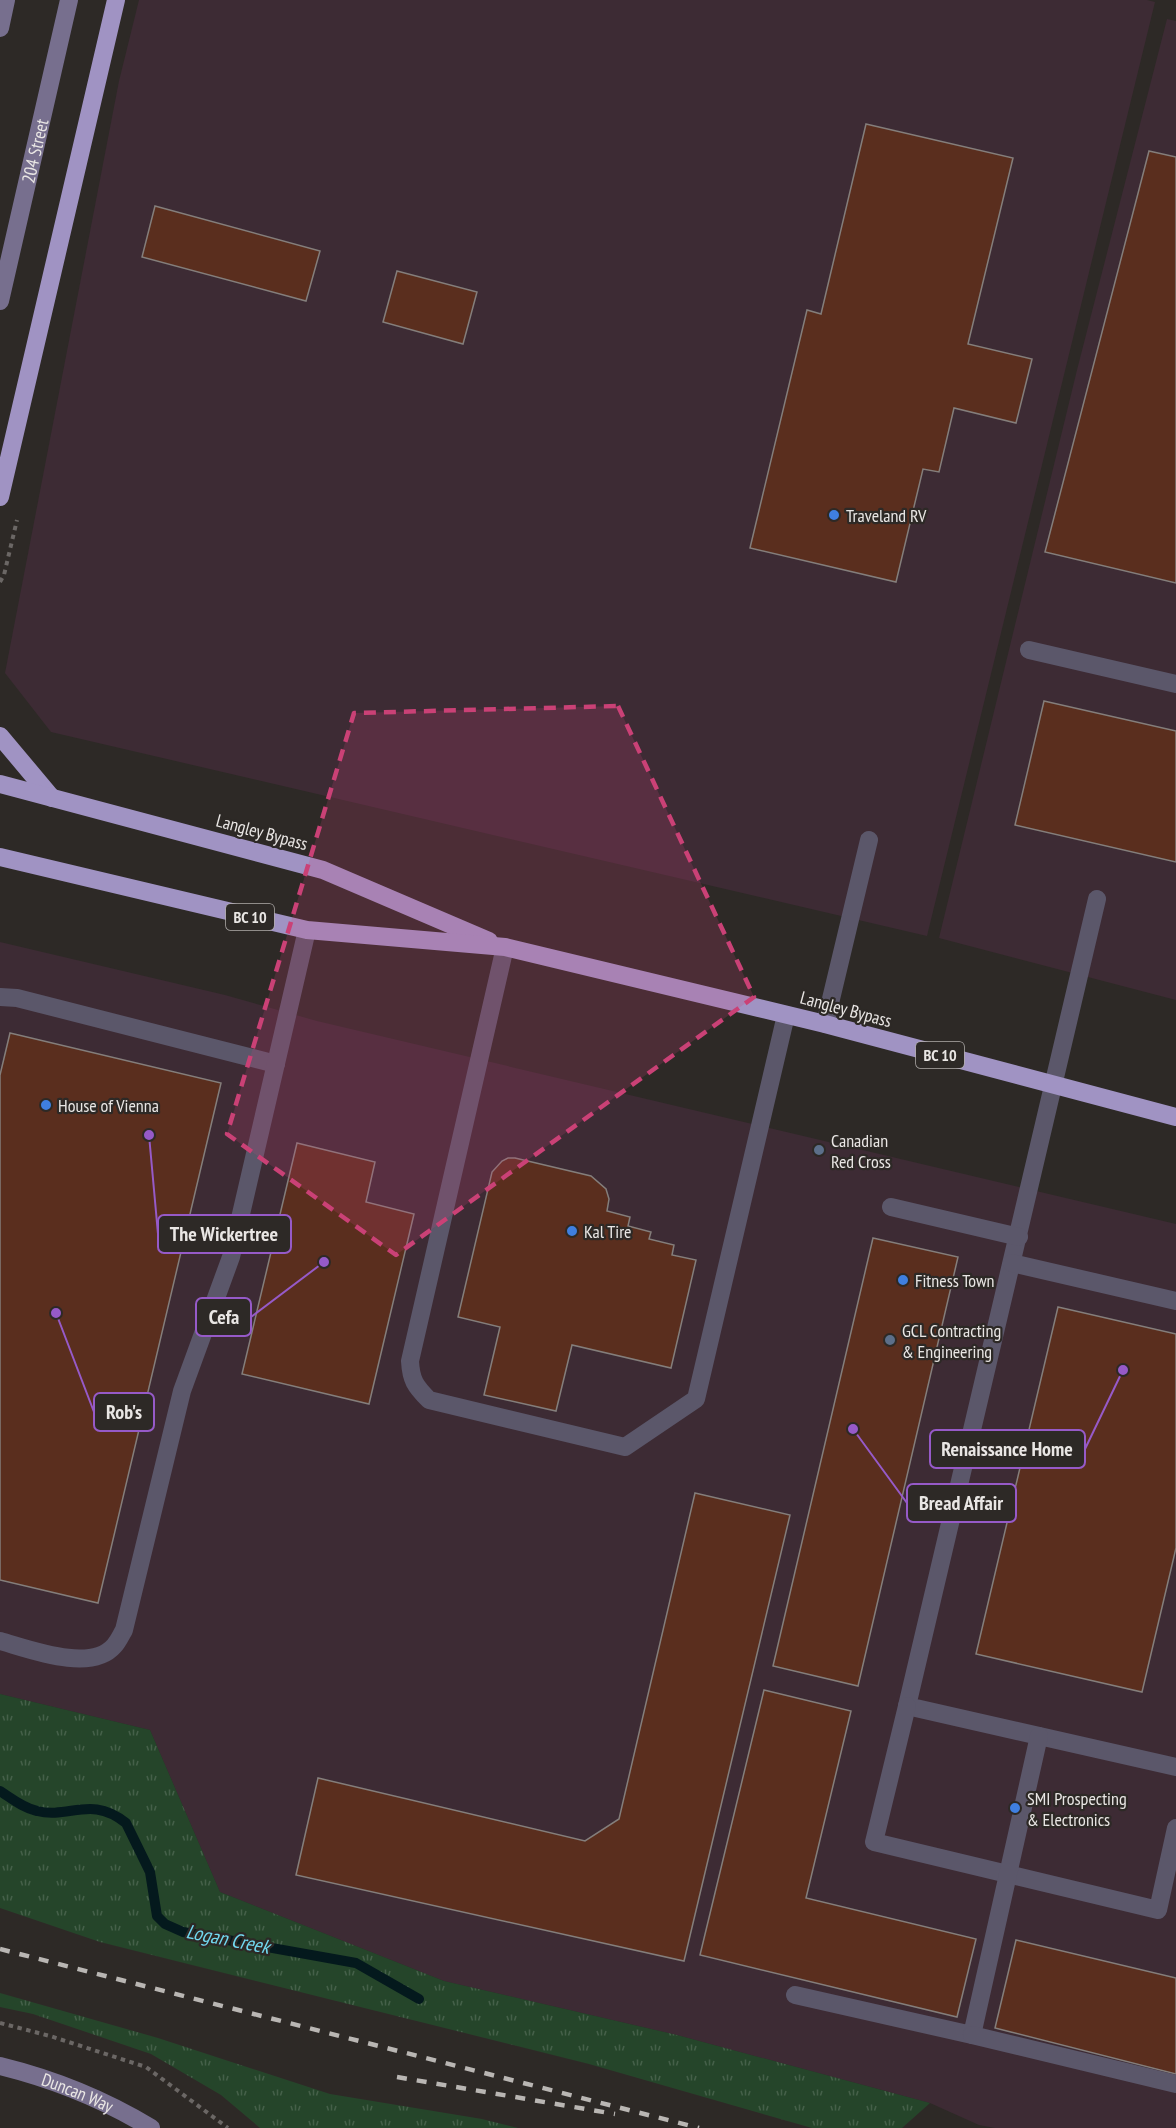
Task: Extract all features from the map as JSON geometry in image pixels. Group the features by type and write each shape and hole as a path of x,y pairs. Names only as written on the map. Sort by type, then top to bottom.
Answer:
{"highway":[{"path":"0,497 116,0"},
{"path":"0,736 52,798"},
{"name":"Langley Bypass","path":"0,784 323,870 505,947"},
{"name":"Langley Bypass","path":"3,860 307,930 505,947 825,1024 1176,1117"}],"main road":[{"path":"0,28 6,0"},
{"name":"204 Street","path":"0,301 69,0"},
{"name":"Duncan Way","path":"0,2066 76,2090 152,2128"}],"lane":[{"path":"1029,650 1176,684"},
{"path":"825,1024 869,840"},
{"path":"1097,898 1019,1238 874,1842 1158,1910 1176,1828"},
{"path":"0,1641 60,1657 88,1660 113,1648 124,1630 182,1391 231,1257 307,930"},
{"path":"505,947 410,1361 411,1375 417,1388 429,1400 625,1447 696,1399 786,1015"},
{"path":"0,997 16,998 276,1064"},
{"path":"891,1207 1019,1238"},
{"path":"1012,1263 1176,1302"},
{"path":"907,1706 1176,1767"},
{"path":"972,2035 1039,1736"},
{"path":"795,1995 1176,2084"}],"path":[{"path":"0,2023 50,2036 146,2067 228,2128"}],"highlighted area":[{"path":"618,706 754,997 396,1255 227,1134 354,713"}],"shaded area":[{"path":"139,0 1147,0 1155,2 927,936 51,732 5,673 119,81"},
{"path":"1167,19 1176,21 1176,1000 939,938 1077,370"},
{"path":"0,942 225,995 317,1021 1176,1224 1176,2128 995,2128 979,2125 930,2103 677,2035 444,1981 220,1892 150,1730 0,1694"}],"green space":[{"path":"0,1694 150,1730 220,1892 444,1981 677,2035 930,2103 902,2128 812,2128 589,2064 100,1942 0,1908"},
{"path":"0,1993 158,2038 330,2094 482,2119 518,2128 260,2128 221,2095 151,2054 33,2014 0,2007"}],"building":[{"path":"866,124 1013,158 968,344 1032,359 1016,423 954,408 939,472 923,469 896,582 750,548 807,310 821,314"},
{"path":"1149,151 1176,157 1176,583 1045,552"},
{"path":"155,206 320,251 306,301 142,257"},
{"path":"397,271 477,292 463,344 383,322"},
{"path":"1044,701 1176,731 1176,862 1015,825"},
{"path":"10,1033 221,1083 98,1603 0,1580 0,1075"},
{"path":"297,1143 375,1162 366,1202 414,1214 369,1404 242,1374"},
{"path":"508,1158 591,1176 606,1189 609,1199 607,1211 630,1217 628,1226 651,1232 649,1239 674,1245 672,1255 696,1260 671,1368 572,1345 556,1411 484,1395 500,1327 458,1317 492,1172"},
{"path":"873,1238 958,1257 858,1686 773,1666"},
{"path":"1058,1307 1176,1334 1176,1548 1142,1692 976,1654"},
{"path":"695,1493 790,1515 684,1961 296,1875 318,1778 585,1841 619,1819"},
{"path":"764,1690 851,1711 806,1898 976,1939 957,2017 700,1955"},
{"path":"1016,1940 1176,1978 1176,2074 995,2028"}],"waterway":[{"name":"Logan Creek","path":"0,1791 32,1810 49,1813 102,1810 126,1823 150,1872 157,1916 165,1924 183,1932 356,1963 419,1999"}],"railway":[{"path":"0,1949 699,2128"},
{"path":"397,2077 615,2114"}],"place":[{"name":"Traveland RV","path":"834,515"},
{"name":"House of Vienna","path":"46,1105"},
{"name":"The Wickertree","path":"149,1135"},
{"name":"Canadian Red Cross","path":"819,1150"},
{"name":"Kal Tire","path":"572,1231"},
{"name":"Cefa","path":"324,1262"},
{"name":"Fitness Town","path":"903,1280"},
{"name":"Rob's","path":"56,1313"},
{"name":"GCL Contracting & Engineering","path":"890,1340"},
{"name":"Renaissance Home","path":"1123,1370"},
{"name":"Bread Affair","path":"853,1429"},
{"name":"SMI Prospecting & Electronics","path":"1015,1808"}]}
